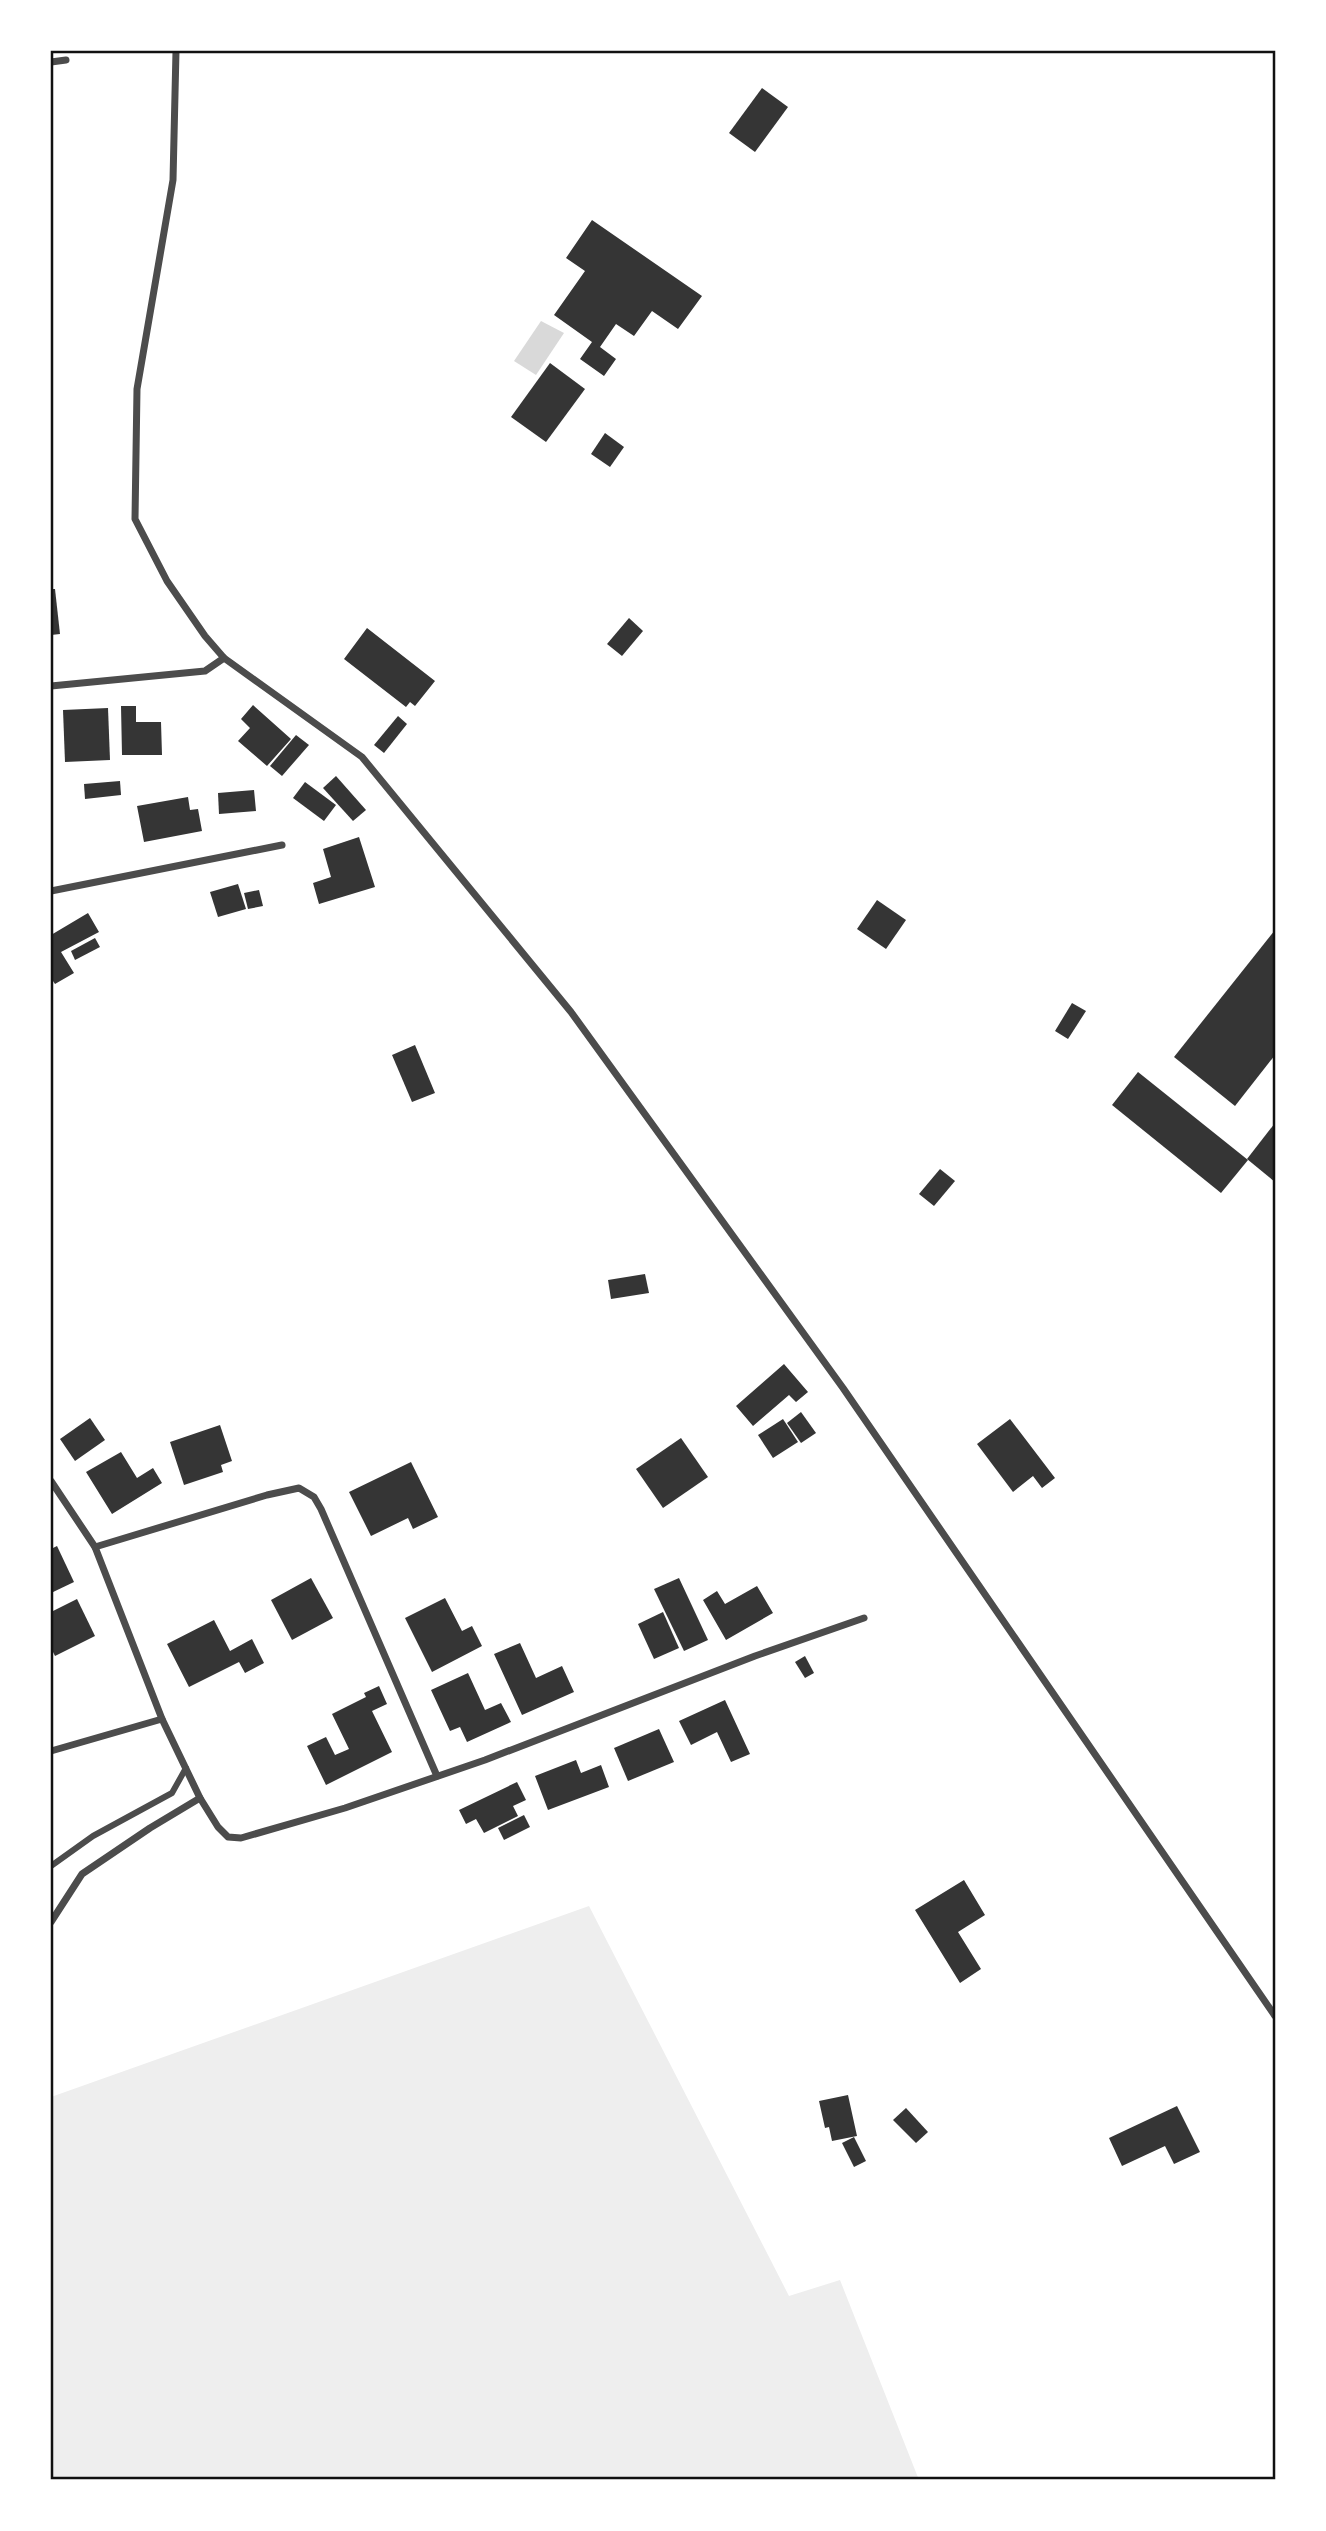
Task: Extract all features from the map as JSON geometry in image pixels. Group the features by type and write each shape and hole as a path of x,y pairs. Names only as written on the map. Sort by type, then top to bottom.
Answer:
{"street":[{"path":"176,51 173,180 138,389 135,519 167,582 210,643 224,658 362,757 571,1012 842,1388 1275,2015"},
{"path":"51,62 66,60"},
{"path":"51,685 205,671 224,658"},
{"path":"51,891 282,845"},
{"path":"51,1481 95,1547 162,1719 200,1798 218,1827 228,1837 240,1838 345,1808 864,1618"},
{"path":"95,1547 267,1495 299,1489 314,1497 437,1776"},
{"path":"51,1751 162,1719"},
{"path":"51,1866 93,1836 173,1793 186,1768"},
{"path":"51,1922 82,1874 200,1798"}],"shaded area":[{"path":"541,321 564,333 536,375 514,361"},
{"path":"589,1906 789,2296 840,2280 919,2480 51,2480 51,2097"}],"building":[{"path":"762,88 788,107 755,152 729,133"},
{"path":"592,220 702,296 678,329 652,311 634,336 616,324 600,347 616,359 604,376 580,359 592,342 554,315 585,271 566,258"},
{"path":"550,363 585,389 546,442 511,417"},
{"path":"605,433 624,447 610,467 591,454"},
{"path":"51,589 55,589 60,634 51,635"},
{"path":"629,618 643,631 622,656 607,644"},
{"path":"367,628 435,681 415,706 410,702 406,707 344,659"},
{"path":"253,705 291,739 267,766 238,741 250,728 241,719"},
{"path":"121,706 136,706 136,722 161,722 162,755 122,755"},
{"path":"108,708 110,760 65,762 63,710"},
{"path":"398,716 407,724 384,753 374,745"},
{"path":"296,735 309,745 282,776 270,766"},
{"path":"336,776 366,810 353,821 323,788"},
{"path":"120,781 121,795 85,799 84,784"},
{"path":"305,782 336,805 324,821 293,798"},
{"path":"254,790 256,811 219,814 218,793"},
{"path":"188,797 190,810 198,809 202,831 144,842 137,806"},
{"path":"359,837 375,887 319,904 313,883 331,877 323,849"},
{"path":"238,884 246,909 218,917 210,892"},
{"path":"259,890 263,906 248,909 244,893"},
{"path":"877,900 906,920 886,949 857,929"},
{"path":"88,913 99,932 61,952 74,973 55,984 51,978 51,935"},
{"path":"1275,930 1275,1055 1235,1106 1174,1057"},
{"path":"95,938 100,947 75,960 71,951"},
{"path":"1072,1003 1086,1011 1068,1039 1055,1031"},
{"path":"415,1045 435,1093 412,1102 392,1055"},
{"path":"1138,1072 1248,1160 1221,1193 1112,1105"},
{"path":"1275,1123 1275,1182 1247,1159"},
{"path":"940,1169 955,1181 934,1206 919,1194"},
{"path":"645,1274 649,1293 611,1299 608,1280"},
{"path":"784,1364 808,1392 796,1402 789,1395 753,1426 736,1406"},
{"path":"801,1412 816,1433 801,1443 787,1423"},
{"path":"90,1418 105,1440 75,1461 60,1439"},
{"path":"783,1419 798,1442 773,1458 758,1435"},
{"path":"1010,1419 1055,1478 1042,1488 1033,1476 1013,1492 977,1444"},
{"path":"220,1425 232,1461 221,1465 223,1472 184,1485 170,1442"},
{"path":"681,1438 708,1477 663,1508 636,1469"},
{"path":"121,1452 137,1478 153,1468 162,1483 112,1514 86,1472"},
{"path":"411,1462 438,1517 413,1529 408,1518 371,1536 349,1492"},
{"path":"57,1546 74,1582 51,1593 51,1549"},
{"path":"311,1578 333,1618 292,1640 271,1600"},
{"path":"679,1578 708,1640 684,1651 654,1589"},
{"path":"757,1586 773,1613 726,1640 703,1600 717,1591 725,1604"},
{"path":"445,1598 462,1631 472,1626 482,1646 432,1672 405,1618"},
{"path":"77,1599 95,1636 55,1656 51,1648 51,1612"},
{"path":"663,1612 679,1648 654,1659 638,1624"},
{"path":"214,1620 230,1651 252,1639 264,1663 245,1673 239,1662 189,1687 167,1644"},
{"path":"520,1643 536,1678 562,1666 574,1692 522,1715 494,1654"},
{"path":"805,1656 814,1673 805,1678 795,1662"},
{"path":"468,1673 485,1710 501,1703 511,1722 467,1742 460,1727 450,1731 431,1690"},
{"path":"379,1686 387,1704 372,1711 392,1752 326,1785 307,1746 326,1737 335,1755 349,1749 332,1714 366,1697 364,1693"},
{"path":"725,1700 750,1754 731,1762 717,1732 691,1745 679,1721"},
{"path":"659,1729 674,1762 628,1781 614,1748"},
{"path":"576,1760 581,1773 601,1765 609,1787 548,1810 535,1776"},
{"path":"517,1782 526,1800 513,1806 518,1816 484,1833 476,1819 466,1824 459,1810"},
{"path":"524,1815 530,1827 504,1840 498,1828"},
{"path":"964,1880 985,1915 958,1932 981,1969 960,1983 915,1910"},
{"path":"848,2095 857,2136 832,2141 829,2127 825,2128 819,2101"},
{"path":"1177,2106 1200,2152 1174,2164 1165,2146 1122,2166 1109,2138"},
{"path":"906,2108 928,2132 916,2143 893,2120"},
{"path":"854,2137 866,2161 854,2167 842,2143"}]}
